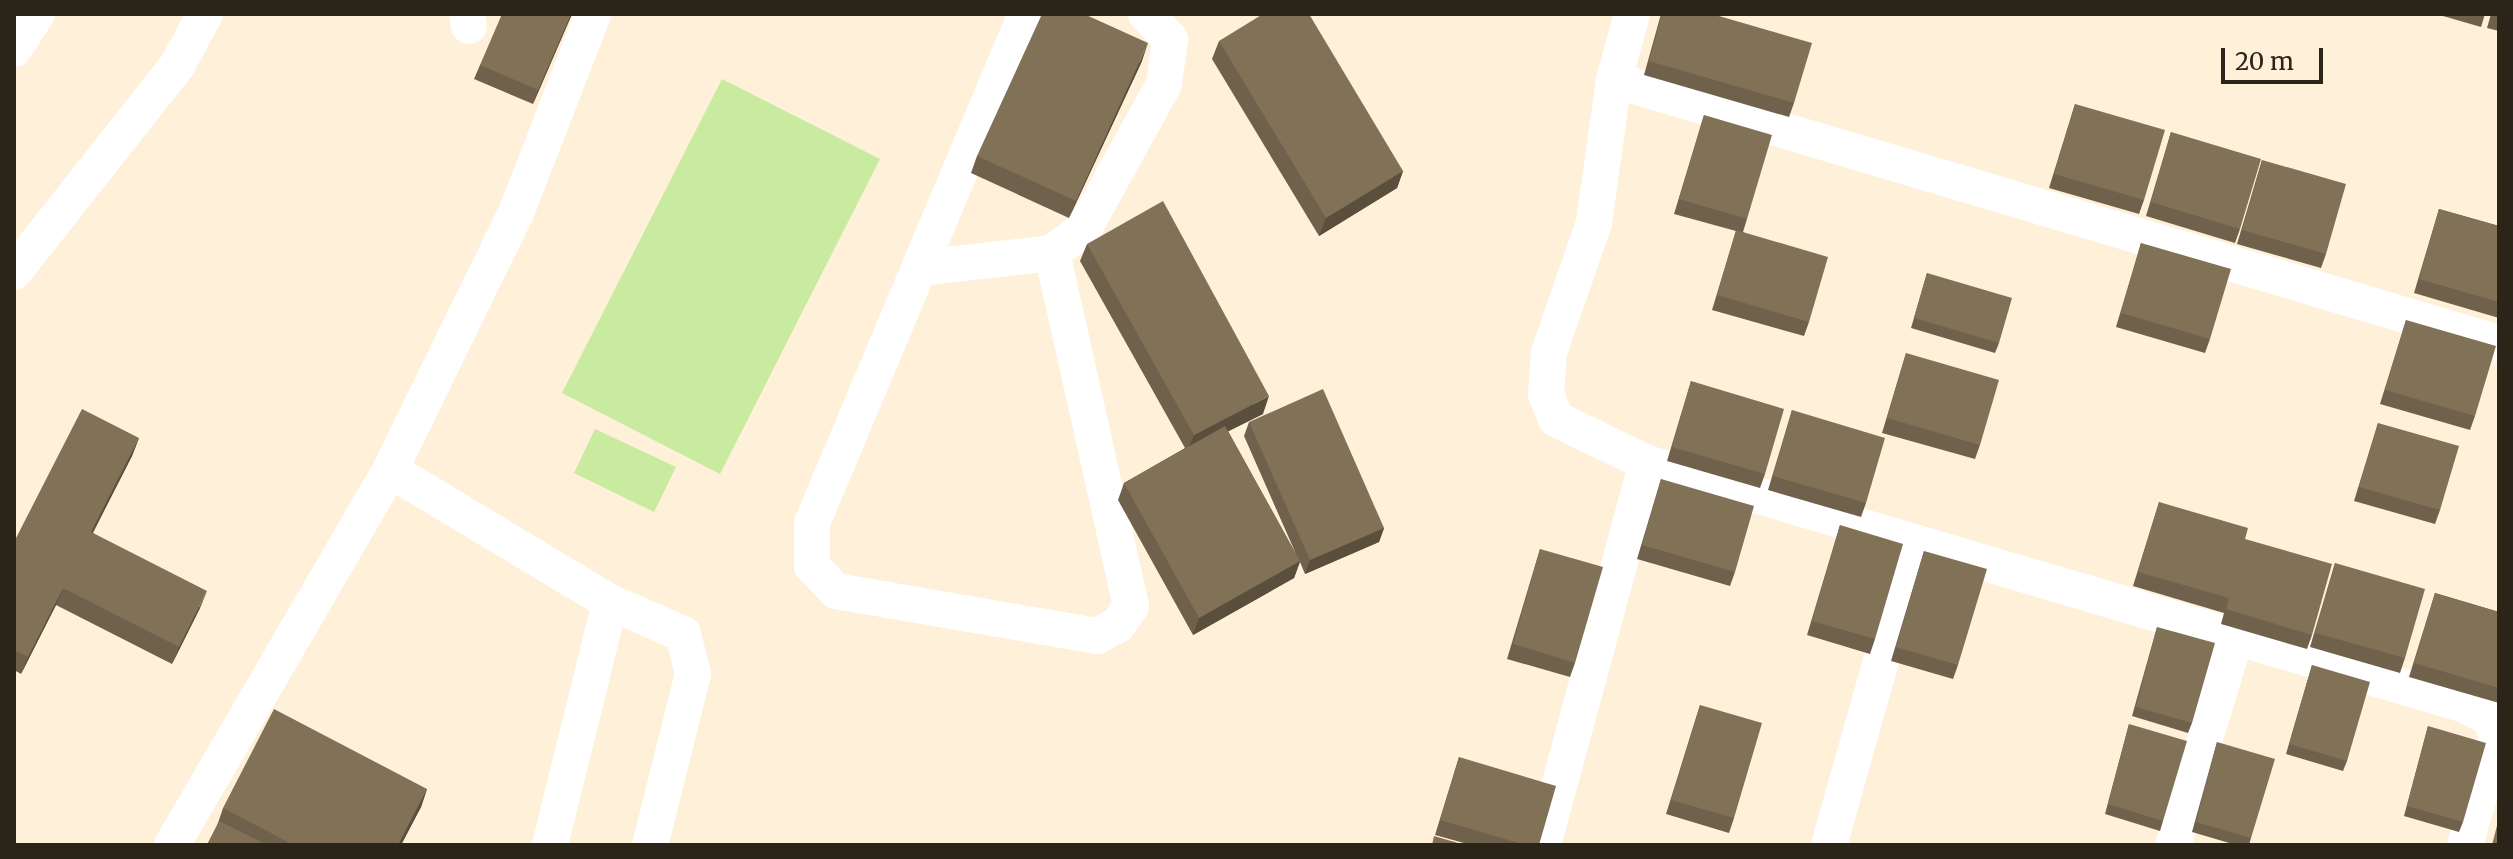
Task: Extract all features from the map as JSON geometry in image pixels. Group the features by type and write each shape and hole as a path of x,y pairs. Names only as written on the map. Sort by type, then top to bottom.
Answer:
{"street":[{"path":"14,49 37,14"},
{"path":"14,272 178,64 205,14"},
{"path":"172,845 390,470 516,213 593,14"},
{"path":"1026,14 812,523 812,566 836,591 1097,636 1118,625 1131,606 1052,253"},
{"path":"919,268 1052,253 1084,229 1164,84 1170,39 1146,14"},
{"path":"1632,14 1614,80 1594,223 1549,352 1546,394 1556,419 1647,463 2465,705 2489,718 2497,735 2465,845"},
{"path":"1614,80 2499,343"},
{"path":"1543,845 1647,463"},
{"path":"390,470 610,602 683,634 693,674 650,845"},
{"path":"1829,845 1915,542"},
{"path":"550,845 610,602"},
{"path":"2173,845 2235,639"}],"green space":[{"path":"722,79 880,159 720,474 562,393"},
{"path":"595,429 676,467 654,512 574,473"}],"building":[{"path":"502,14 571,14 538,90 480,65"},
{"path":"1042,14 1084,14 1148,43 1076,201 977,156"},
{"path":"1263,14 1309,14 1403,171 1326,218 1219,41"},
{"path":"1662,14 1712,14 1812,43 1794,103 1649,61"},
{"path":"2075,104 2165,130 2144,200 2054,174"},
{"path":"1704,115 1772,135 1747,219 1679,199"},
{"path":"2171,132 2261,159 2240,229 2151,202"},
{"path":"2262,160 2346,184 2326,254 2242,230"},
{"path":"1163,201 1269,396 1194,435 1087,244"},
{"path":"2439,209 2499,226 2499,302 2419,279"},
{"path":"1736,230 1828,257 1809,322 1717,295"},
{"path":"2141,243 2231,269 2210,339 2121,313"},
{"path":"1927,273 2012,298 1999,343 1914,318"},
{"path":"2406,320 2496,346 2475,416 2385,390"},
{"path":"1906,353 1999,380 1980,445 1887,418"},
{"path":"1691,381 1784,409 1765,474 1672,447"},
{"path":"1323,389 1384,528 1310,560 1249,422"},
{"path":"82,409 139,438 91,532 207,591 179,647 63,588 28,657 14,650 14,542"},
{"path":"1792,410 1885,438 1866,503 1773,476"},
{"path":"2378,423 2459,446 2440,510 2359,487"},
{"path":"1225,426 1300,561 1199,618 1124,483"},
{"path":"1661,479 1754,506 1735,572 1642,545"},
{"path":"2159,502 2248,528 2245,539 2332,564 2312,635 2226,609 2229,598 2138,572"},
{"path":"1840,525 1903,544 1875,639 1812,621"},
{"path":"1540,549 1603,567 1575,663 1513,644"},
{"path":"1924,551 1987,569 1958,665 1896,647"},
{"path":"2335,563 2425,589 2405,658 2315,633"},
{"path":"2435,593 2499,612 2499,688 2414,663"},
{"path":"2157,627 2215,643 2192,723 2136,707"},
{"path":"2312,665 2370,682 2347,761 2289,744"},
{"path":"1700,705 1762,723 1734,818 1671,800"},
{"path":"274,709 427,789 398,845 294,845 223,808"},
{"path":"2129,724 2187,741 2163,821 2108,804"},
{"path":"2428,726 2486,743 2463,822 2407,806"},
{"path":"2217,742 2275,759 2251,838 2196,822"},
{"path":"1459,757 1556,786 1539,845 1525,845 1440,820"},
{"path":"2499,818 2499,845 2492,845"},
{"path":"219,821 267,845 207,845"},
{"path":"1434,836 1465,845 1432,845"}]}
